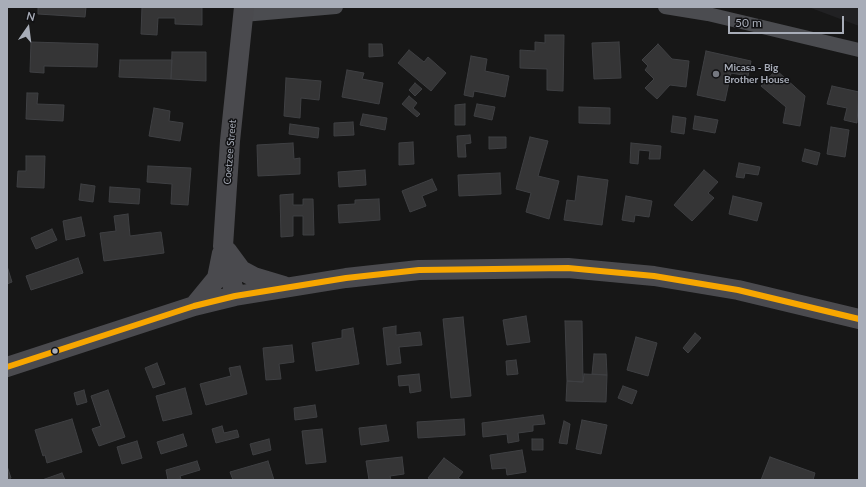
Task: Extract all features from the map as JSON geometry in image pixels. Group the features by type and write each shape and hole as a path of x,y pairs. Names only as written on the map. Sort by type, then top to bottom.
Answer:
{"street":[{"path":"244,11 336,7"},
{"path":"665,7 708,14 859,50"},
{"name":"Coetzee Street","path":"234,296 224,246 230,141 244,11"},
{"path":"224,246 242,270 254,278 289,287"},
{"path":"194,306 217,278 224,246"},
{"path":"7,367 194,306 234,296 346,278 419,270 568,268 654,276 730,289 859,320"}],"shaded area":[{"path":"806,7 859,7 859,26 811,8"}],"building":[{"path":"38,7 86,7 85,17 38,14"},
{"path":"142,7 202,7 202,25 175,24 175,18 158,18 157,35 141,34"},
{"path":"545,35 564,35 563,91 547,90 547,69 520,68 520,50 535,51 535,42 545,43"},
{"path":"31,42 98,44 97,67 44,66 44,73 30,72"},
{"path":"619,42 621,78 594,79 592,43"},
{"path":"369,44 382,44 383,56 369,57"},
{"path":"658,44 672,59 689,61 686,87 670,85 657,99 645,88 654,79 645,70 648,66 642,60"},
{"path":"409,50 424,62 428,57 446,73 431,91 398,63"},
{"name":"Micasa - Big Brother House","path":"706,51 751,61 748,76 731,73 725,101 697,95"},
{"path":"172,52 206,52 206,81 171,79"},
{"path":"471,56 487,59 485,71 509,76 505,97 474,91 473,97 464,95"},
{"path":"120,60 172,60 171,79 119,77"},
{"path":"347,70 364,73 362,79 383,83 379,104 342,97"},
{"path":"776,70 805,96 800,126 783,123 786,107 761,86"},
{"path":"286,78 321,81 319,100 301,98 300,118 284,116"},
{"path":"415,83 422,89 415,96 409,90"},
{"path":"832,86 859,92 857,123 844,120 847,108 827,104"},
{"path":"27,93 38,93 37,104 64,105 63,121 26,119"},
{"path":"409,96 417,103 413,108 420,114 417,117 402,104"},
{"path":"465,104 465,125 455,125 455,105"},
{"path":"477,104 495,107 492,120 474,116"},
{"path":"579,107 610,108 610,124 579,123"},
{"path":"154,108 170,111 169,121 183,123 180,141 149,136"},
{"path":"363,114 387,118 385,130 360,125"},
{"path":"673,116 686,118 684,134 671,132"},
{"path":"695,116 718,120 715,133 693,129"},
{"path":"353,122 354,135 334,136 334,123"},
{"path":"290,124 319,128 318,138 289,134"},
{"path":"831,127 849,130 845,157 827,154"},
{"path":"470,135 471,143 465,144 466,157 458,157 457,136"},
{"path":"489,137 506,137 506,148 489,149"},
{"path":"530,137 548,141 538,176 559,181 549,219 526,212 531,193 516,189"},
{"path":"413,142 414,164 399,165 399,143"},
{"path":"293,143 294,159 300,158 300,174 258,176 257,145"},
{"path":"631,143 661,146 660,159 649,159 650,151 639,150 638,164 630,163"},
{"path":"805,149 820,153 817,165 802,161"},
{"path":"26,156 45,156 44,188 17,187 18,171 26,171"},
{"path":"739,163 760,167 758,175 745,173 744,178 736,177"},
{"path":"148,166 191,168 188,205 171,204 172,184 147,182"},
{"path":"365,170 366,185 339,187 338,172"},
{"path":"704,170 718,182 708,193 714,198 692,221 674,205"},
{"path":"500,173 501,194 459,196 458,175"},
{"path":"578,176 608,180 602,225 564,220 567,200 575,201"},
{"path":"432,179 437,190 422,196 426,206 410,212 402,191"},
{"path":"81,184 95,186 93,202 79,200"},
{"path":"110,187 140,189 139,204 109,202"},
{"path":"293,194 293,205 303,205 303,199 313,199 314,235 303,235 303,216 293,216 293,236 281,237 280,195"},
{"path":"626,196 652,201 649,217 635,215 634,222 622,220"},
{"path":"733,196 762,203 757,221 729,214"},
{"path":"379,199 380,220 339,223 338,205 355,204 355,200"},
{"path":"128,214 130,236 161,232 164,253 104,261 100,233 116,231 114,216"},
{"path":"81,217 85,236 66,240 63,221"},
{"path":"52,229 57,240 36,249 31,238"},
{"path":"78,258 83,273 31,290 26,276"},
{"path":"7,266 12,282 7,284"},
{"path":"526,316 530,342 507,345 503,320"},
{"path":"463,317 471,396 451,398 443,319"},
{"path":"565,321 582,321 583,382 567,381"},
{"path":"396,326 396,335 420,332 422,345 399,347 401,363 387,365 383,328"},
{"path":"353,328 359,364 316,371 312,343 342,338 342,330"},
{"path":"695,333 701,338 688,353 683,348"},
{"path":"636,337 657,343 648,376 627,370"},
{"path":"292,345 294,362 279,364 281,379 266,380 263,348"},
{"path":"594,354 606,354 607,375 592,374"},
{"path":"516,360 518,374 507,375 506,361"},
{"path":"157,363 165,384 153,388 145,368"},
{"path":"240,366 247,394 206,405 200,384 231,376 229,368"},
{"path":"419,374 421,391 410,393 409,385 399,386 398,376"},
{"path":"584,374 607,375 606,402 566,401 567,381 583,382"},
{"path":"623,386 637,391 632,404 618,398"},
{"path":"185,388 192,414 163,421 156,396"},
{"path":"84,390 87,402 77,405 74,393"},
{"path":"108,390 125,437 99,446 92,429 101,426 91,396"},
{"path":"315,405 317,417 295,420 294,408"},
{"path":"543,415 545,424 533,425 533,431 518,433 519,441 508,443 507,434 483,437 482,423"},
{"path":"72,419 82,452 47,463 45,455 43,456 35,430"},
{"path":"464,419 465,435 418,438 417,422"},
{"path":"582,420 607,425 601,454 576,449"},
{"path":"564,421 570,424 567,444 559,443"},
{"path":"386,425 389,441 361,445 359,428"},
{"path":"222,426 224,433 237,430 239,437 216,443 212,429"},
{"path":"322,429 326,462 306,464 302,431"},
{"path":"183,434 187,446 161,454 157,442"},
{"path":"269,439 271,450 253,455 250,444"},
{"path":"532,439 543,439 543,450 532,450"},
{"path":"137,441 142,458 122,464 117,447"},
{"path":"522,450 526,472 507,475 506,468 492,469 490,455"},
{"path":"402,457 404,474 390,476 391,480 369,480 366,461"},
{"path":"770,457 815,473 813,480 761,480"},
{"path":"444,458 463,472 458,478 462,480 431,480 428,478"},
{"path":"197,461 200,470 180,476 181,479 168,480 166,470"},
{"path":"268,461 274,480 233,480 230,472"},
{"path":"7,466 11,478 7,480"},
{"path":"62,473 65,480 42,480"}],"transit line":[{"path":"7,367 194,306 235,296 346,278 419,270 568,268 654,276 738,290 859,319"}],"place":[{"name":"Micasa - Big Brother House","path":"716,74"}]}
